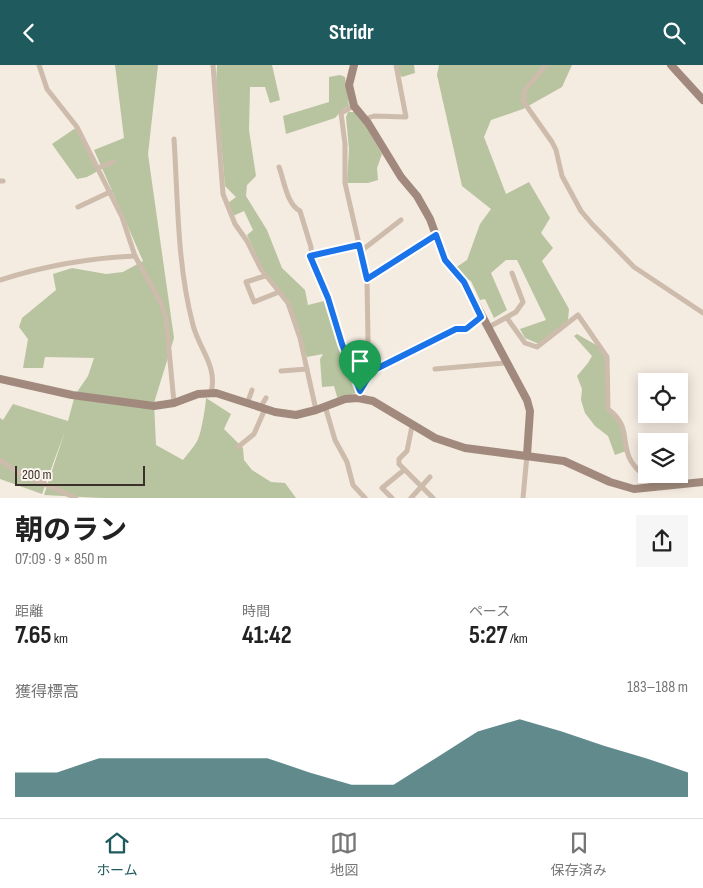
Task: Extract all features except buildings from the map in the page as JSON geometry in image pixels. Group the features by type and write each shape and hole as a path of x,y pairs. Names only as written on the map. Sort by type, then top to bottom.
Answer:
{"street":[{"path":"38,65 48,89 77,127 122,217 136,257 161,303 166,318 174,403"},
{"path":"213,65 223,194 235,224 247,241 265,276 280,292 291,312 308,369 316,410"},
{"path":"354,65 349,85 354,106 365,119 401,177 417,196 430,219 445,260 464,282 481,317 489,327 505,363 527,400 530,411 523,498"},
{"path":"365,119 374,116 406,117 396,65"},
{"path":"546,65 525,90 523,101 556,150 562,176 581,211 634,267 703,313"},
{"path":"671,65 703,100"},
{"path":"354,106 341,113 345,144 345,183 367,279 367,323 372,371"},
{"path":"174,139 184,276 193,325 211,367 214,383 211,393"},
{"path":"98,168 113,162"},
{"path":"279,167 294,208 300,211 311,247 310,256 328,298 359,394 435,438 465,448 564,461 626,487 642,489 703,482"},
{"path":"78,207 110,192"},
{"path":"361,251 401,220"},
{"path":"367,279 436,235"},
{"path":"310,256 359,245"},
{"path":"0,280 33,270 63,266 90,258 136,257"},
{"path":"489,327 516,313 524,302 512,273"},
{"path":"265,276 246,282 254,301 280,292"},
{"path":"507,318 525,343 537,347 578,315 607,357 608,409 618,416 626,435 630,461 656,488"},
{"path":"0,379 72,395 154,406 174,403 198,394 211,393 263,409 296,415 325,407 359,394 372,371 456,329 466,329 481,317"},
{"path":"435,369 505,363"},
{"path":"281,371 308,369"},
{"path":"247,404 252,390"},
{"path":"238,447 254,434 266,398"},
{"path":"325,407 335,440 347,462 353,485 365,498"},
{"path":"412,426 407,451 399,459 399,464 433,498"},
{"path":"0,460 17,473 76,498"},
{"path":"392,498 382,487 404,469"},
{"path":"411,498 430,477"}],"green space":[{"path":"115,65 158,65 148,154 174,338 154,403 156,445 183,460 199,436 206,398 231,414 224,429 243,448 244,460 252,470 271,482 285,483 296,498 101,498 44,495 65,431 42,494 0,479 0,418 3,420 13,404 68,421 75,395 88,376 94,358 45,357 43,368 23,368 28,339 19,327 22,318 56,290 53,274 72,268 106,274 123,272 143,261 94,150 124,138"},
{"path":"217,65 272,65 280,100 270,103 265,87 250,87 249,130 256,176 247,185 246,196 267,230 282,268 305,290 308,305 328,300 358,391 356,393 338,400 334,386 322,387 320,359 323,354 307,357 284,298 263,269 247,235 253,230 244,211 233,216 228,203 236,197 225,186 216,83"},
{"path":"398,65 414,65 415,73 402,77"},
{"path":"439,65 572,65 562,87 523,109 491,120 484,137 506,194 529,182 550,218 541,233 553,248 542,261 569,309 568,320 539,344 525,338 520,329 546,320 517,260 506,260 491,273 507,310 494,318 485,299 480,300 471,281 464,278 455,268 467,260 480,224 491,209 462,186 437,75"},
{"path":"340,75 345,77 349,106 343,109 335,118 286,134 283,116 329,102 329,77"},
{"path":"348,112 357,112 382,154 377,168 378,180 368,183 347,183 349,149 346,117"},
{"path":"77,127 98,171 87,177 77,179 52,144"},
{"path":"577,334 603,349 606,360 608,408 618,416 629,450 615,455 608,436 595,426 585,413 581,400 582,389 577,376 592,356 574,336"}],"route":[{"path":"436,235 445,260 464,282 481,317 466,329 456,329 372,371 360,391 342,344 324,285 310,256 359,245 367,279 436,235"}]}
